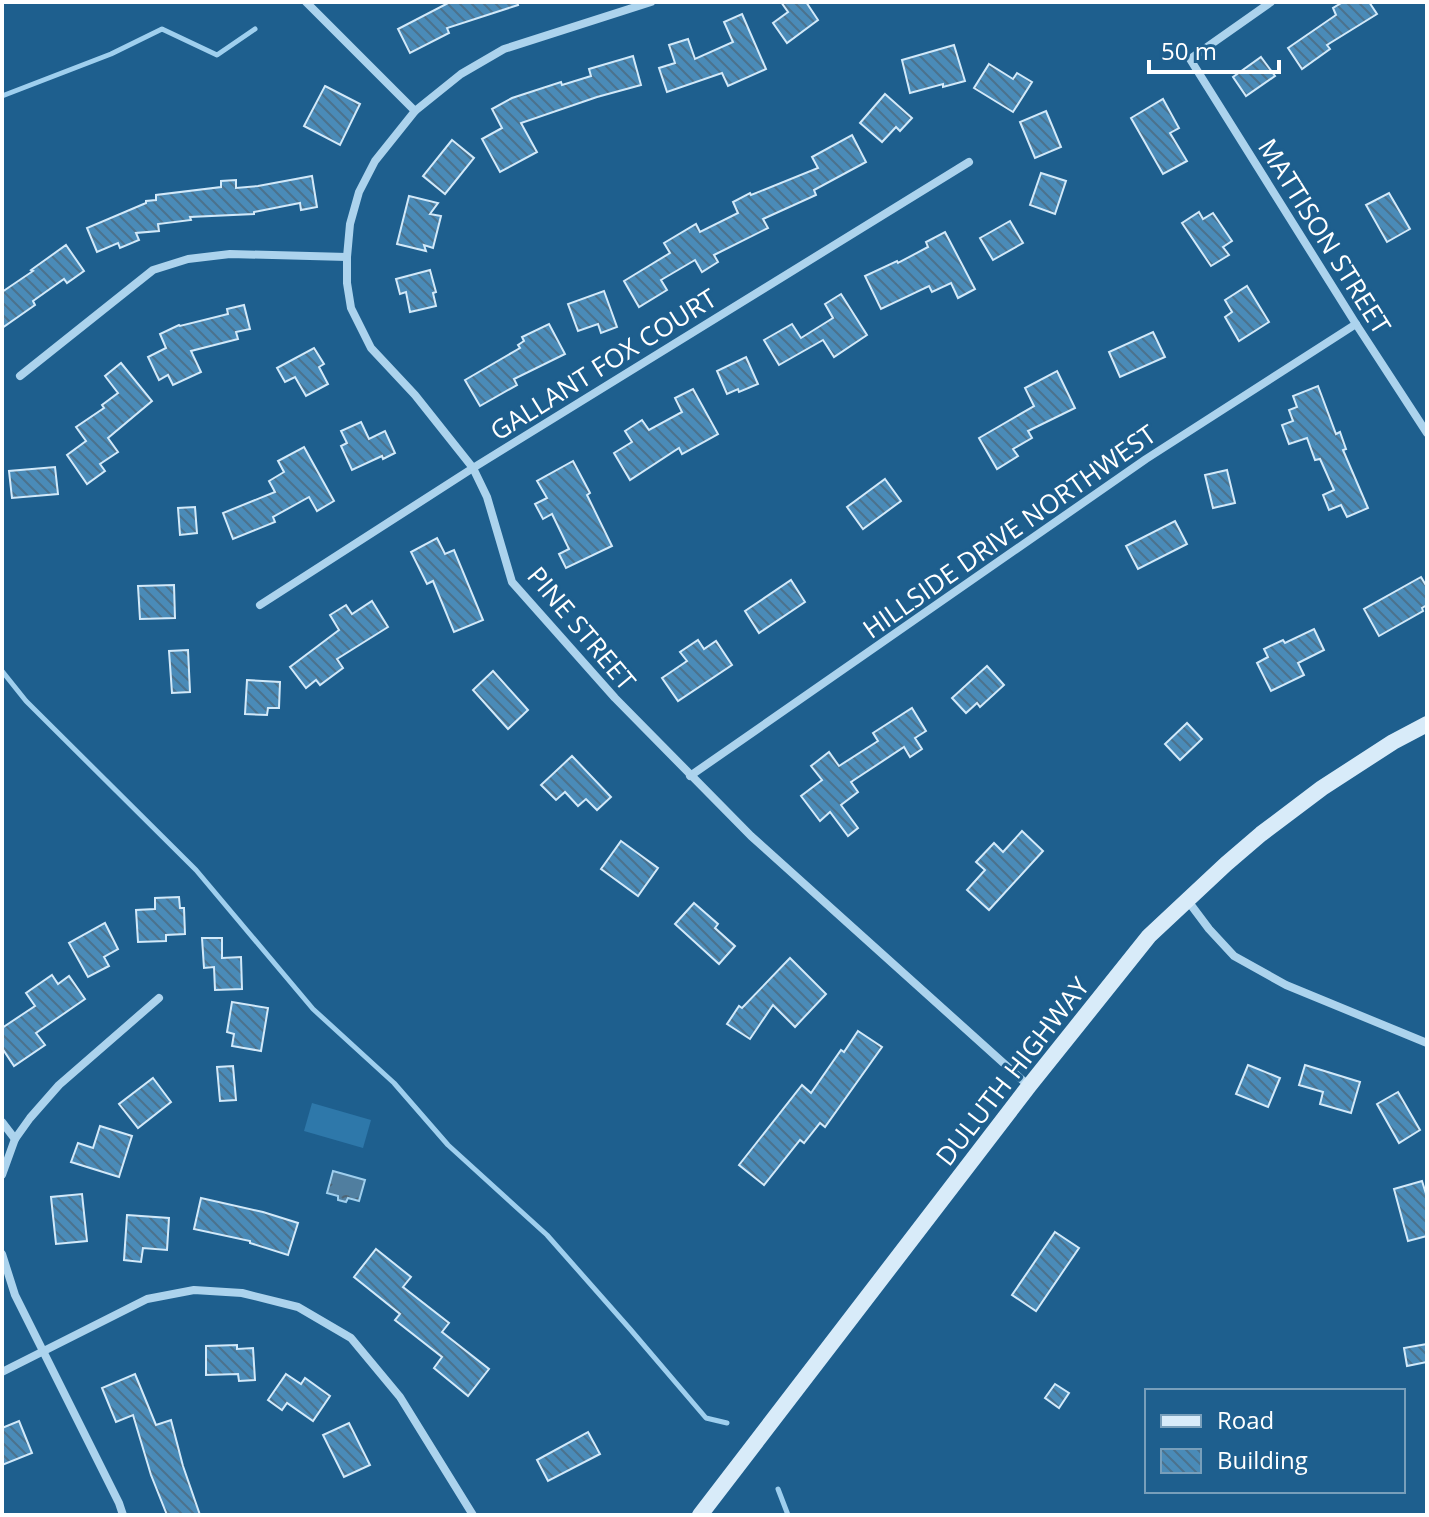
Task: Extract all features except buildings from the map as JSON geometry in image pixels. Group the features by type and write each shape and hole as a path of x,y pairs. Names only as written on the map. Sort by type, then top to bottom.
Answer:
{"main road":[{"name":"DULUTH HIGHWAY","path":"700,1515 1029,1086 1149,936 1261,834 1322,788 1427,724"}],"street":[{"path":"306,2 415,111"},
{"name":"PINE STREET","path":"651,2 504,49 461,74 415,111 375,161 359,192 350,224 347,257 351,308 371,348 415,395 473,468 487,497 512,582 615,698 751,836 1029,1086"},
{"name":"MATTISON STREET","path":"1271,2 1190,59 1427,433"},
{"name":"GALLANT FOX COURT","path":"260,605 473,468 969,162"},
{"path":"20,376 153,270 188,259 230,254 347,257"},
{"name":"HILLSIDE DRIVE NORTHWEST","path":"690,776 1146,459 1356,324"},
{"path":"1187,900 1234,956 1286,985 1427,1043"},
{"path":"2,1175 15,1139 59,1085 159,998"},
{"path":"2,1122 15,1139"},
{"path":"2,1254 15,1295 123,1515"},
{"path":"2,1372 147,1299 194,1290 242,1293 298,1307 351,1338 400,1397 473,1515"}],"shaded area":[{"path":"312,1103 371,1120 363,1148 304,1131"}],"water":[{"path":"333,1171 365,1180 359,1201 348,1198 346,1202 338,1200 338,1196 327,1193"}],"waterway":[{"path":"2,96 111,54 162,29 217,55 255,29"},
{"path":"2,671 26,701 196,870 313,1009 394,1083 448,1145 547,1235 706,1418 727,1423"},
{"path":"778,1489 788,1515"}]}
